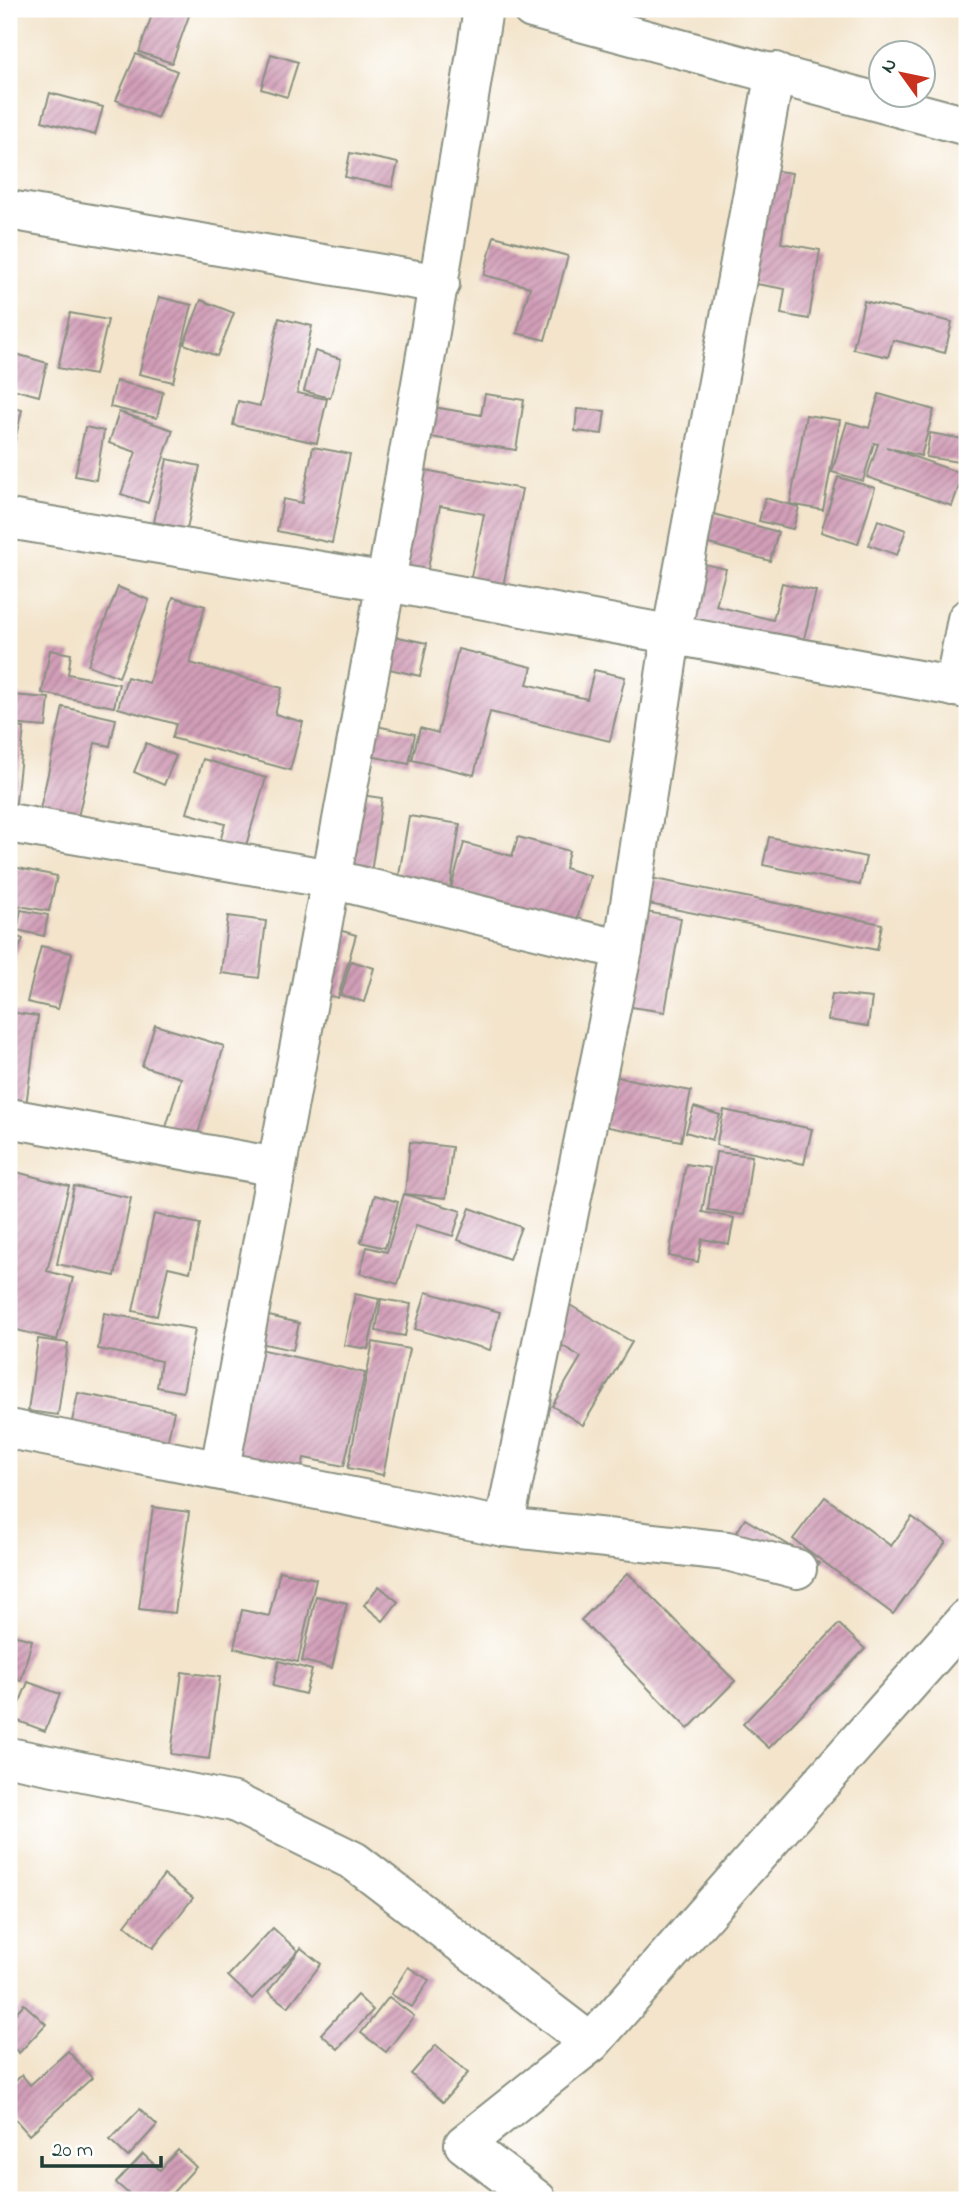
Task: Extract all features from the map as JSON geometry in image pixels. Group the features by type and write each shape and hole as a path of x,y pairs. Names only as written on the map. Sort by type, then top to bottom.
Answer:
{"street":[{"path":"220,1468 387,582 440,284 483,9"},
{"path":"532,9 775,72 967,126"},
{"path":"504,1527 623,950 671,637 775,72"},
{"path":"9,211 440,284"},
{"path":"9,519 387,582 671,637 961,688 967,619"},
{"path":"9,823 331,879 623,950"},
{"path":"9,1118 276,1167"},
{"path":"9,1429 220,1468 504,1527 727,1551 797,1569"},
{"path":"537,2200 464,2144 590,2043 964,1629"},
{"path":"9,1756 234,1802 354,1861 590,2043"}],"building":[{"path":"154,9 191,10 172,63 139,52"},
{"path":"136,54 177,71 157,118 116,100"},
{"path":"271,54 298,62 287,97 261,89"},
{"path":"50,93 103,107 95,135 42,121"},
{"path":"350,153 398,163 392,187 345,177"},
{"path":"764,169 792,173 781,243 820,250 809,319 781,314 785,289 745,282"},
{"path":"494,236 568,256 545,340 517,333 530,287 484,275"},
{"path":"159,297 192,305 173,382 139,374"},
{"path":"201,300 234,313 217,356 184,344"},
{"path":"864,301 952,322 945,353 893,340 888,357 853,349"},
{"path":"70,313 108,320 95,375 58,368"},
{"path":"279,318 312,326 297,393 327,399 317,443 233,425 238,401 260,406"},
{"path":"315,351 341,359 330,398 304,391"},
{"path":"9,352 47,363 39,396 9,388"},
{"path":"116,381 163,392 157,418 110,407"},
{"path":"485,394 524,400 516,450 410,434 415,404 481,415"},
{"path":"879,394 934,410 921,456 886,447 963,474 952,506 867,477 878,444 874,443 863,481 832,472 847,422 869,428"},
{"path":"9,407 22,410 10,462 9,462"},
{"path":"577,409 605,411 602,434 575,431"},
{"path":"119,412 173,430 148,503 121,494 136,452 109,443"},
{"path":"806,415 840,420 823,510 790,504"},
{"path":"85,427 104,431 96,480 75,476"},
{"path":"930,433 963,439 959,462 926,457"},
{"path":"313,447 350,454 332,543 277,531 283,499 302,503"},
{"path":"167,459 200,466 187,529 154,522"},
{"path":"405,466 522,489 500,602 467,596 484,514 440,506 425,584 383,576"},
{"path":"838,477 875,488 858,544 821,532"},
{"path":"765,498 799,507 793,529 759,521"},
{"path":"703,511 778,532 770,561 695,540"},
{"path":"878,520 906,530 897,555 869,545"},
{"path":"692,561 726,569 716,606 773,620 782,583 816,591 799,658 675,627"},
{"path":"118,587 149,600 119,677 88,665"},
{"path":"173,597 205,606 190,663 282,688 275,714 303,722 290,770 172,738 176,724 118,708 127,677 149,683"},
{"path":"379,633 427,643 420,676 372,665"},
{"path":"458,649 532,667 527,684 587,699 594,670 625,677 610,741 490,712 474,775 412,760 420,728 438,733"},
{"path":"50,650 71,654 68,674 119,684 114,707 42,693"},
{"path":"11,695 49,698 46,727 9,724"},
{"path":"63,707 116,719 110,746 95,743 78,817 40,809"},
{"path":"362,723 415,734 409,764 356,753"},
{"path":"9,727 24,728 15,811 9,811"},
{"path":"146,743 176,756 164,785 134,772"},
{"path":"203,759 266,778 241,862 216,855 225,824 187,813"},
{"path":"347,793 382,798 370,880 335,876"},
{"path":"409,816 460,824 450,889 398,881"},
{"path":"518,837 569,851 565,868 590,876 575,926 450,891 464,843 512,856"},
{"path":"769,837 866,857 860,885 763,865"},
{"path":"9,866 57,876 49,911 19,906 13,930 9,929"},
{"path":"645,877 882,924 877,950 639,902"},
{"path":"21,910 48,915 44,936 17,930"},
{"path":"634,910 681,918 665,1012 618,1005"},
{"path":"228,916 266,921 259,978 221,973"},
{"path":"325,926 356,935 338,998 308,989"},
{"path":"9,933 23,939 9,973"},
{"path":"41,946 72,953 58,1009 27,1002"},
{"path":"351,961 374,968 364,1002 341,995"},
{"path":"832,994 872,998 868,1026 828,1020"},
{"path":"9,1012 38,1016 25,1113 9,1111"},
{"path":"155,1025 224,1046 195,1144 164,1134 181,1078 142,1066"},
{"path":"602,1074 691,1091 681,1141 593,1124"},
{"path":"694,1107 720,1115 712,1140 686,1132"},
{"path":"724,1110 812,1129 804,1164 716,1145"},
{"path":"410,1142 452,1147 446,1198 405,1194"},
{"path":"716,1152 752,1156 744,1215 708,1210"},
{"path":"686,1164 710,1168 702,1212 734,1218 729,1244 702,1239 698,1262 669,1256"},
{"path":"9,1170 69,1186 47,1271 73,1278 57,1340 9,1328"},
{"path":"74,1186 131,1198 115,1276 57,1264"},
{"path":"404,1194 461,1211 453,1236 416,1225 398,1284 360,1273 367,1247 387,1252"},
{"path":"375,1195 398,1202 385,1248 361,1242"},
{"path":"470,1208 521,1227 509,1259 458,1240"},
{"path":"154,1214 200,1224 190,1272 168,1267 157,1316 133,1311"},
{"path":"426,1292 500,1312 490,1350 415,1329"},
{"path":"355,1294 379,1299 368,1349 344,1345"},
{"path":"381,1299 411,1304 405,1336 376,1331"},
{"path":"563,1301 632,1342 583,1425 552,1406 581,1357 543,1334"},
{"path":"104,1313 195,1329 183,1392 157,1387 161,1361 98,1349"},
{"path":"256,1313 299,1323 293,1350 250,1341"},
{"path":"38,1339 68,1343 58,1415 28,1411"},
{"path":"373,1342 409,1349 383,1475 348,1468"},
{"path":"251,1347 365,1373 344,1466 304,1458 299,1479 224,1462"},
{"path":"78,1393 174,1411 166,1449 70,1431"},
{"path":"825,1497 891,1546 912,1517 946,1542 893,1614 793,1539"},
{"path":"153,1507 189,1512 175,1613 139,1609"},
{"path":"745,1519 819,1563 806,1584 732,1540"},
{"path":"280,1571 316,1579 298,1662 234,1648 242,1610 269,1616"},
{"path":"628,1573 735,1681 688,1729 581,1620"},
{"path":"379,1586 398,1602 383,1621 364,1605"},
{"path":"316,1596 347,1603 332,1668 302,1661"},
{"path":"839,1624 865,1649 769,1748 743,1724"},
{"path":"9,1634 32,1640 21,1681 9,1677"},
{"path":"279,1661 312,1670 305,1694 273,1686"},
{"path":"182,1672 220,1677 209,1759 171,1754"},
{"path":"28,1682 60,1694 45,1731 13,1719"},
{"path":"164,1875 193,1898 153,1948 125,1925"},
{"path":"273,1928 298,1951 252,1999 228,1976"},
{"path":"301,1948 321,1964 288,2007 268,1992"},
{"path":"408,1967 429,1980 412,2007 391,1994"},
{"path":"357,1995 373,2010 338,2049 321,2034"},
{"path":"389,1997 414,2016 386,2052 361,2033"},
{"path":"24,2004 46,2024 19,2053 9,2044 9,2020"},
{"path":"436,2045 468,2073 443,2102 411,2074"},
{"path":"68,2051 92,2078 29,2135 9,2112 9,2087 22,2075 30,2085"},
{"path":"140,2109 157,2125 128,2157 110,2140"},
{"path":"178,2150 196,2167 166,2200 136,2200 116,2183 143,2154 160,2170"}]}
